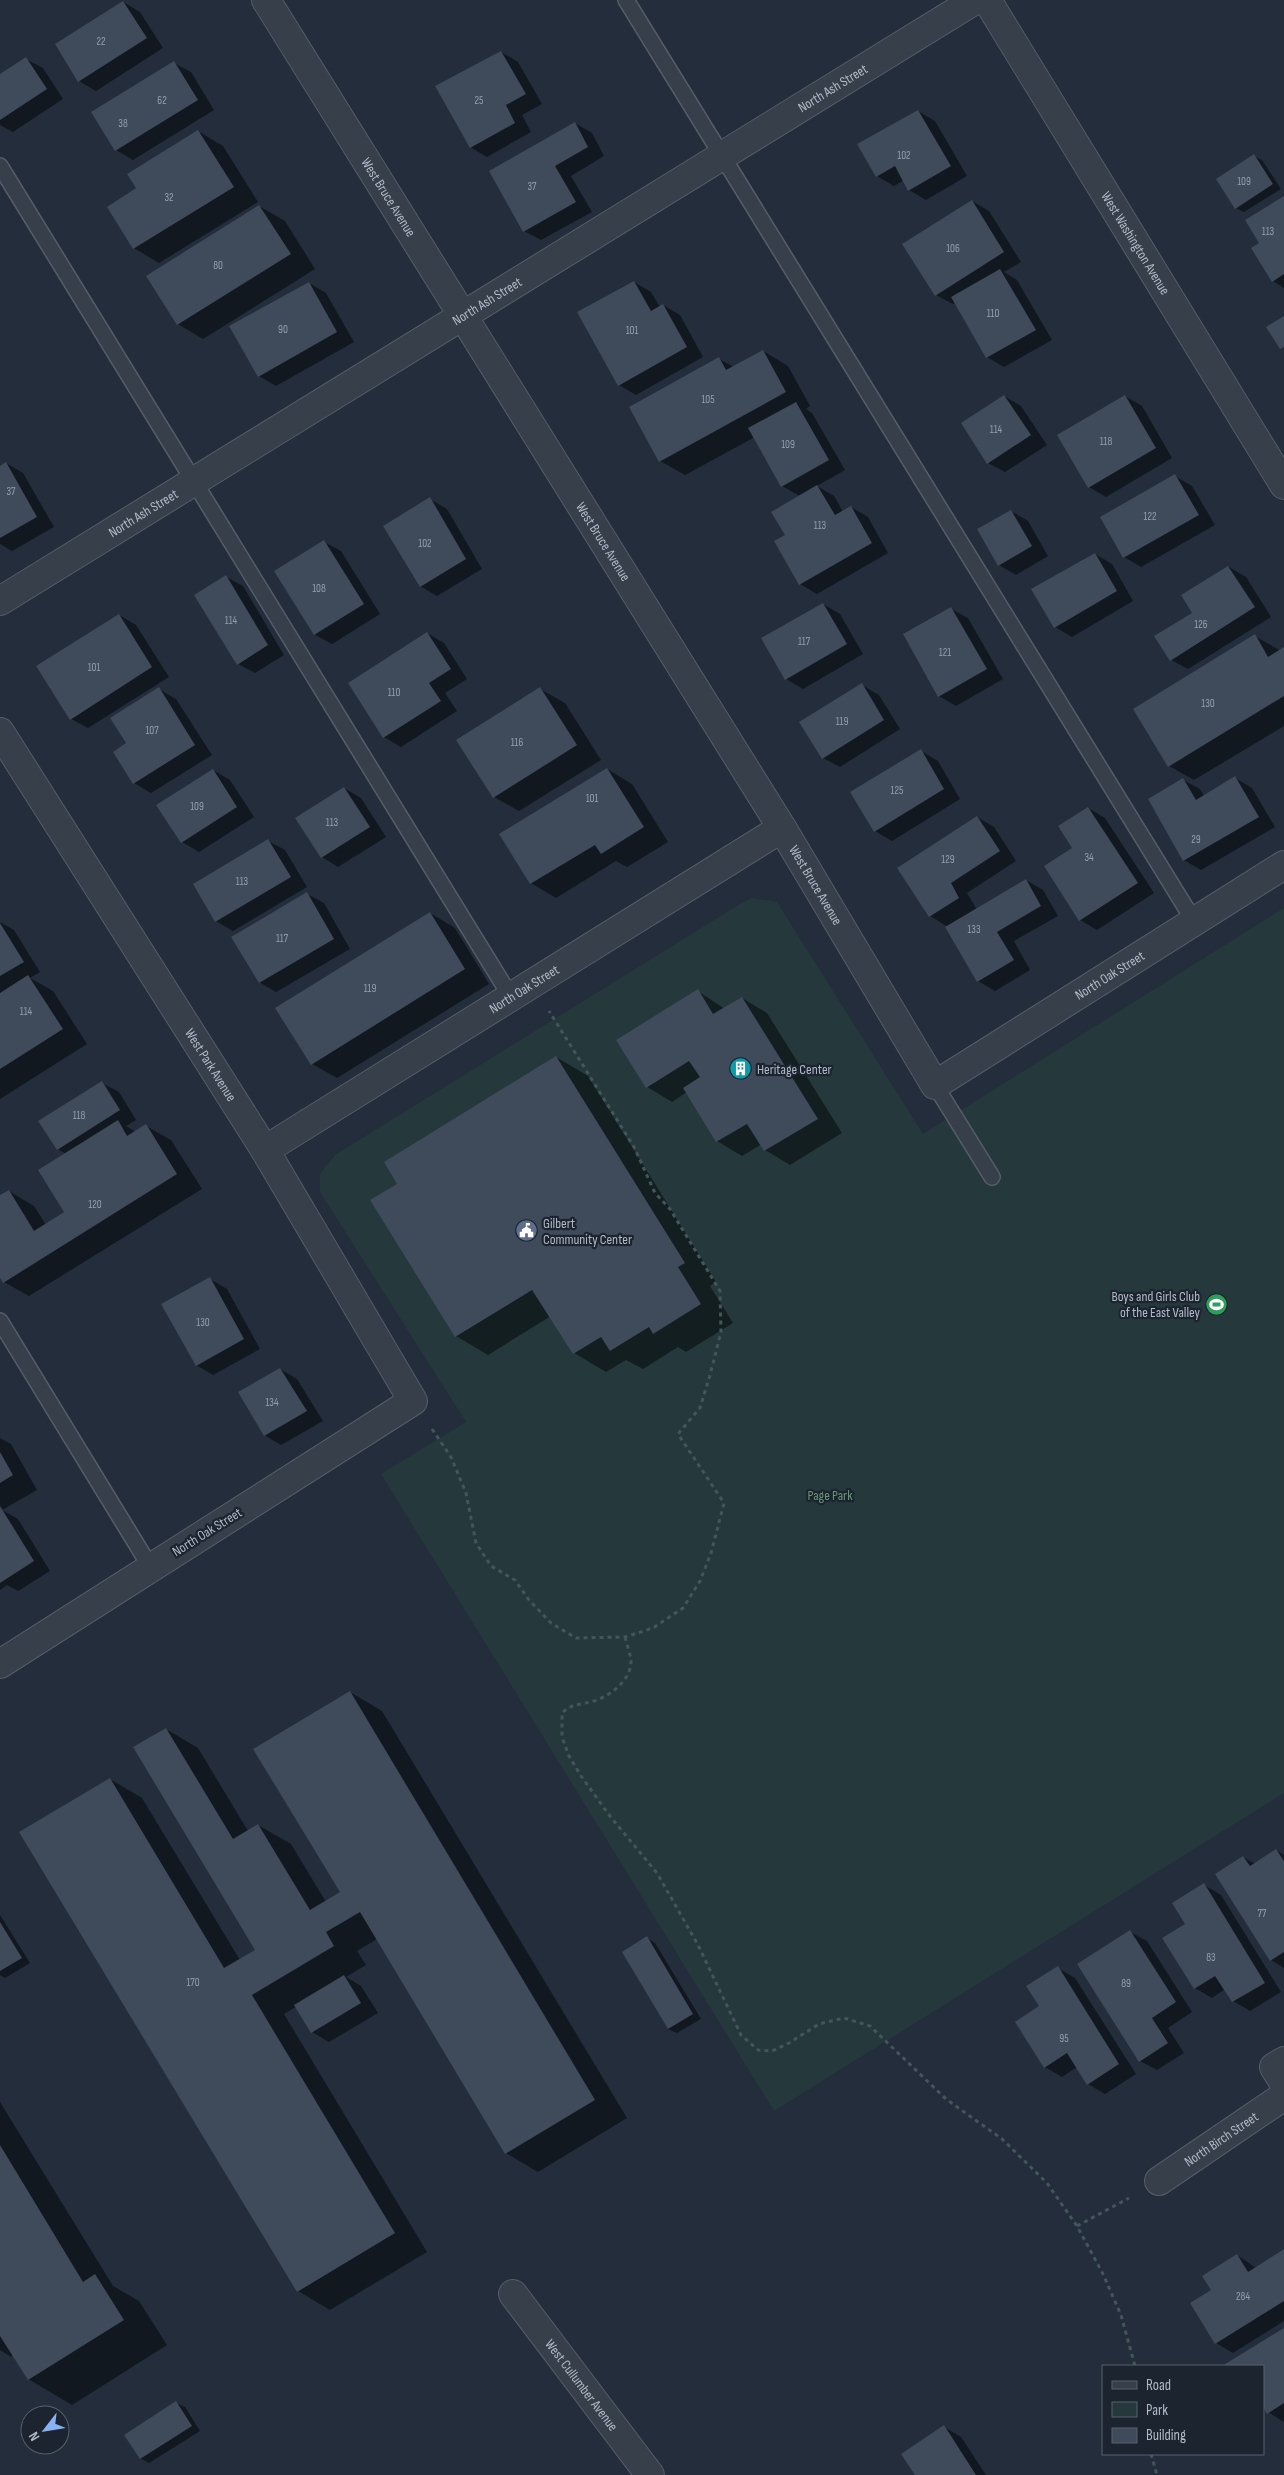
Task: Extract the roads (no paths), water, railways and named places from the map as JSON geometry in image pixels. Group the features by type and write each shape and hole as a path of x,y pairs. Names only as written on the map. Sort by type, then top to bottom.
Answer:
{"street":[{"name":"West Bruce Avenue","path":"266,0 782,828 935,1085"},
{"name":"North Ash Street","path":"0,601 975,0"},
{"name":"West Washington Avenue","path":"987,0 1284,486"},
{"name":"West Park Avenue","path":"0,732 265,1150 413,1402"},
{"name":"North Oak Street","path":"265,1150 782,828"},
{"name":"North Oak Street","path":"935,1085 1284,865"},
{"name":"North Oak Street","path":"0,1664 413,1402"},
{"name":"North Birch Street","path":"1159,2181 1284,2096"},
{"name":"West Cullumber Avenue","path":"513,2294 650,2475"}],"lane":[{"path":"626,0 1194,921"},
{"path":"0,166 194,482 521,990"},
{"path":"935,1085 992,1176"},
{"path":"0,1321 151,1568"}],"place":[{"name":"Heritage Center","path":"741,1069"},
{"name":"Gilbert Community Center","path":"527,1231"},
{"name":"Boys and Girls Club of the East Valley","path":"1216,1304"}],"park label":[{"name":"Page Park","path":"830,1495"}]}
